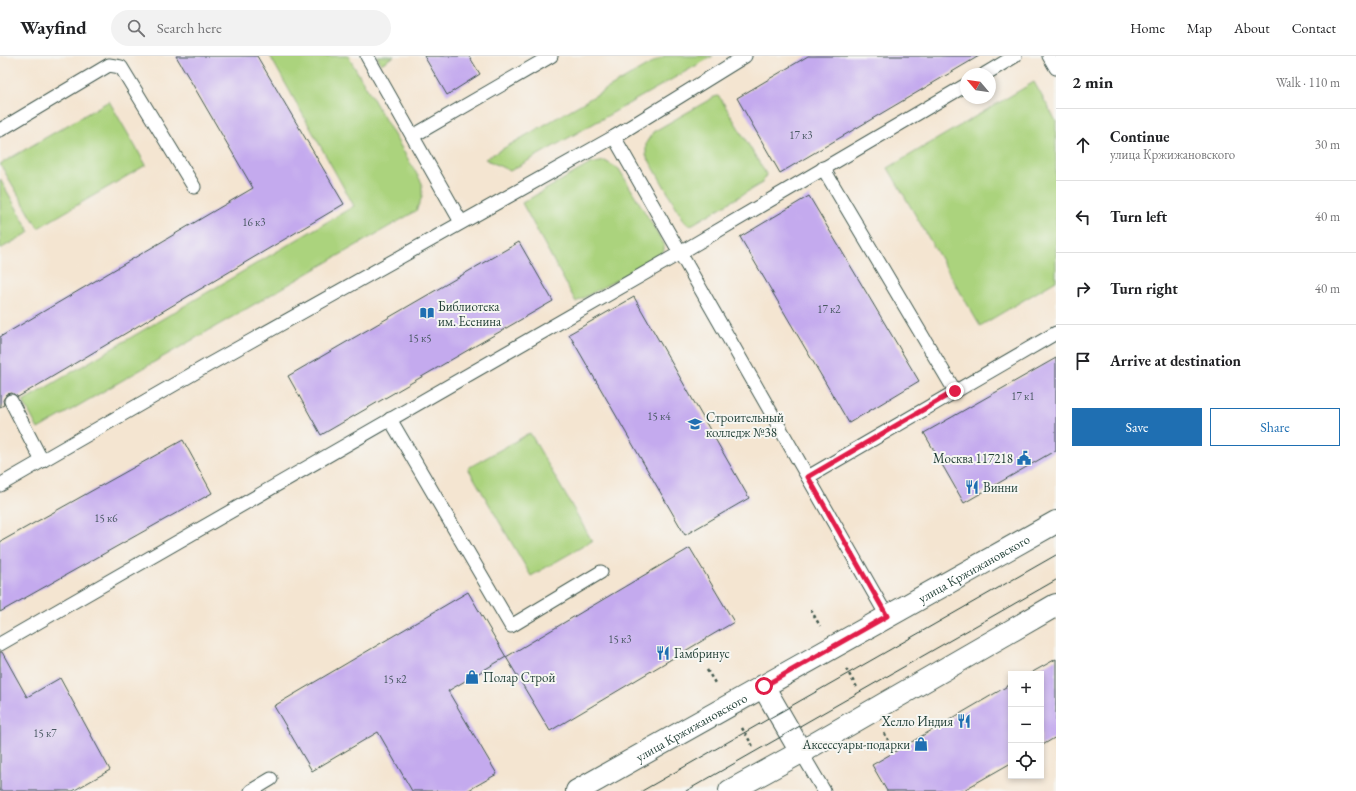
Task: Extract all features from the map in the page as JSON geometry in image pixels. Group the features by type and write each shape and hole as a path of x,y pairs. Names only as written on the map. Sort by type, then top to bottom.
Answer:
{"street":[{"name":"улица Кржижановского","path":"577,791 1056,522"},
{"path":"730,791 801,752 1056,605"},
{"path":"764,686 801,752"}],"lane":[{"path":"367,56 461,222"},
{"path":"413,136 551,56"},
{"path":"0,485 215,361 614,137 745,56"},
{"path":"994,68 1015,56"},
{"path":"1049,56 1056,68"},
{"path":"0,130 109,65 122,67 194,187"},
{"path":"0,644 680,253 960,88"},
{"path":"614,137 887,616"},
{"path":"823,168 955,391"},
{"path":"808,477 1056,333"},
{"path":"11,401 42,461"},
{"path":"390,419 511,626 601,572"},
{"path":"801,752 824,791"},
{"path":"251,791 272,779"}],"path":[{"path":"811,610 888,740"},
{"path":"739,723 756,751"}],"green space":[{"path":"270,56 348,56 422,183 422,197 416,211 38,429 23,401 354,206"},
{"path":"377,56 394,56 381,64"},
{"path":"664,56 713,56 510,171 485,159"},
{"path":"1034,82 1056,121 1056,281 980,326 888,168"},
{"path":"718,96 766,174 762,183 689,225 685,222 646,155 646,143 653,132"},
{"path":"109,101 146,165 38,228 0,164"},
{"path":"605,161 619,169 664,244 664,250 660,256 576,302 522,203 590,164"},
{"path":"0,179 30,232 0,249"},
{"path":"530,433 592,541 531,576 468,468"}],"building":[{"path":"176,56 257,56 344,204 18,397 12,393 7,394 3,400 4,405 0,407 0,337 253,188"},
{"path":"424,56 469,56 480,74 447,95"},
{"path":"808,56 979,56 780,173 737,98"},
{"path":"809,196 919,381 849,423 740,237"},
{"path":"519,242 553,301 321,435 288,376"},
{"path":"634,297 749,498 685,535 569,334"},
{"path":"1056,358 1056,450 964,503 924,433"},
{"path":"183,440 212,493 0,612 0,542"},
{"path":"690,548 734,622 550,731 506,657"},
{"path":"468,592 506,657 448,691 497,774 467,791 412,791 378,732 312,771 274,706"},
{"path":"0,652 2,652 27,697 60,678 110,770 73,791 0,791"},
{"path":"1056,659 1056,737 1044,744 1044,671 1034,671"},
{"path":"1008,686 1008,765 962,791 887,791 872,765"}],"tram line":[{"path":"642,791 1056,555"},
{"path":"686,791 1056,580"}],"place":[{"name":"Библиотека им. Есенина","path":"427,313"},
{"name":"Строительный колледж №38","path":"695,424"},
{"name":"Москва 117218","path":"1024,458"},
{"name":"Винни","path":"972,487"},
{"name":"Гамбринус","path":"663,653"},
{"name":"Полар Строй","path":"472,677"},
{"name":"Хелло Индия","path":"964,721"},
{"name":"Аксессуары-подарки","path":"921,744"}],"route":[{"path":"764,686 887,616 808,477 955,391"}]}
